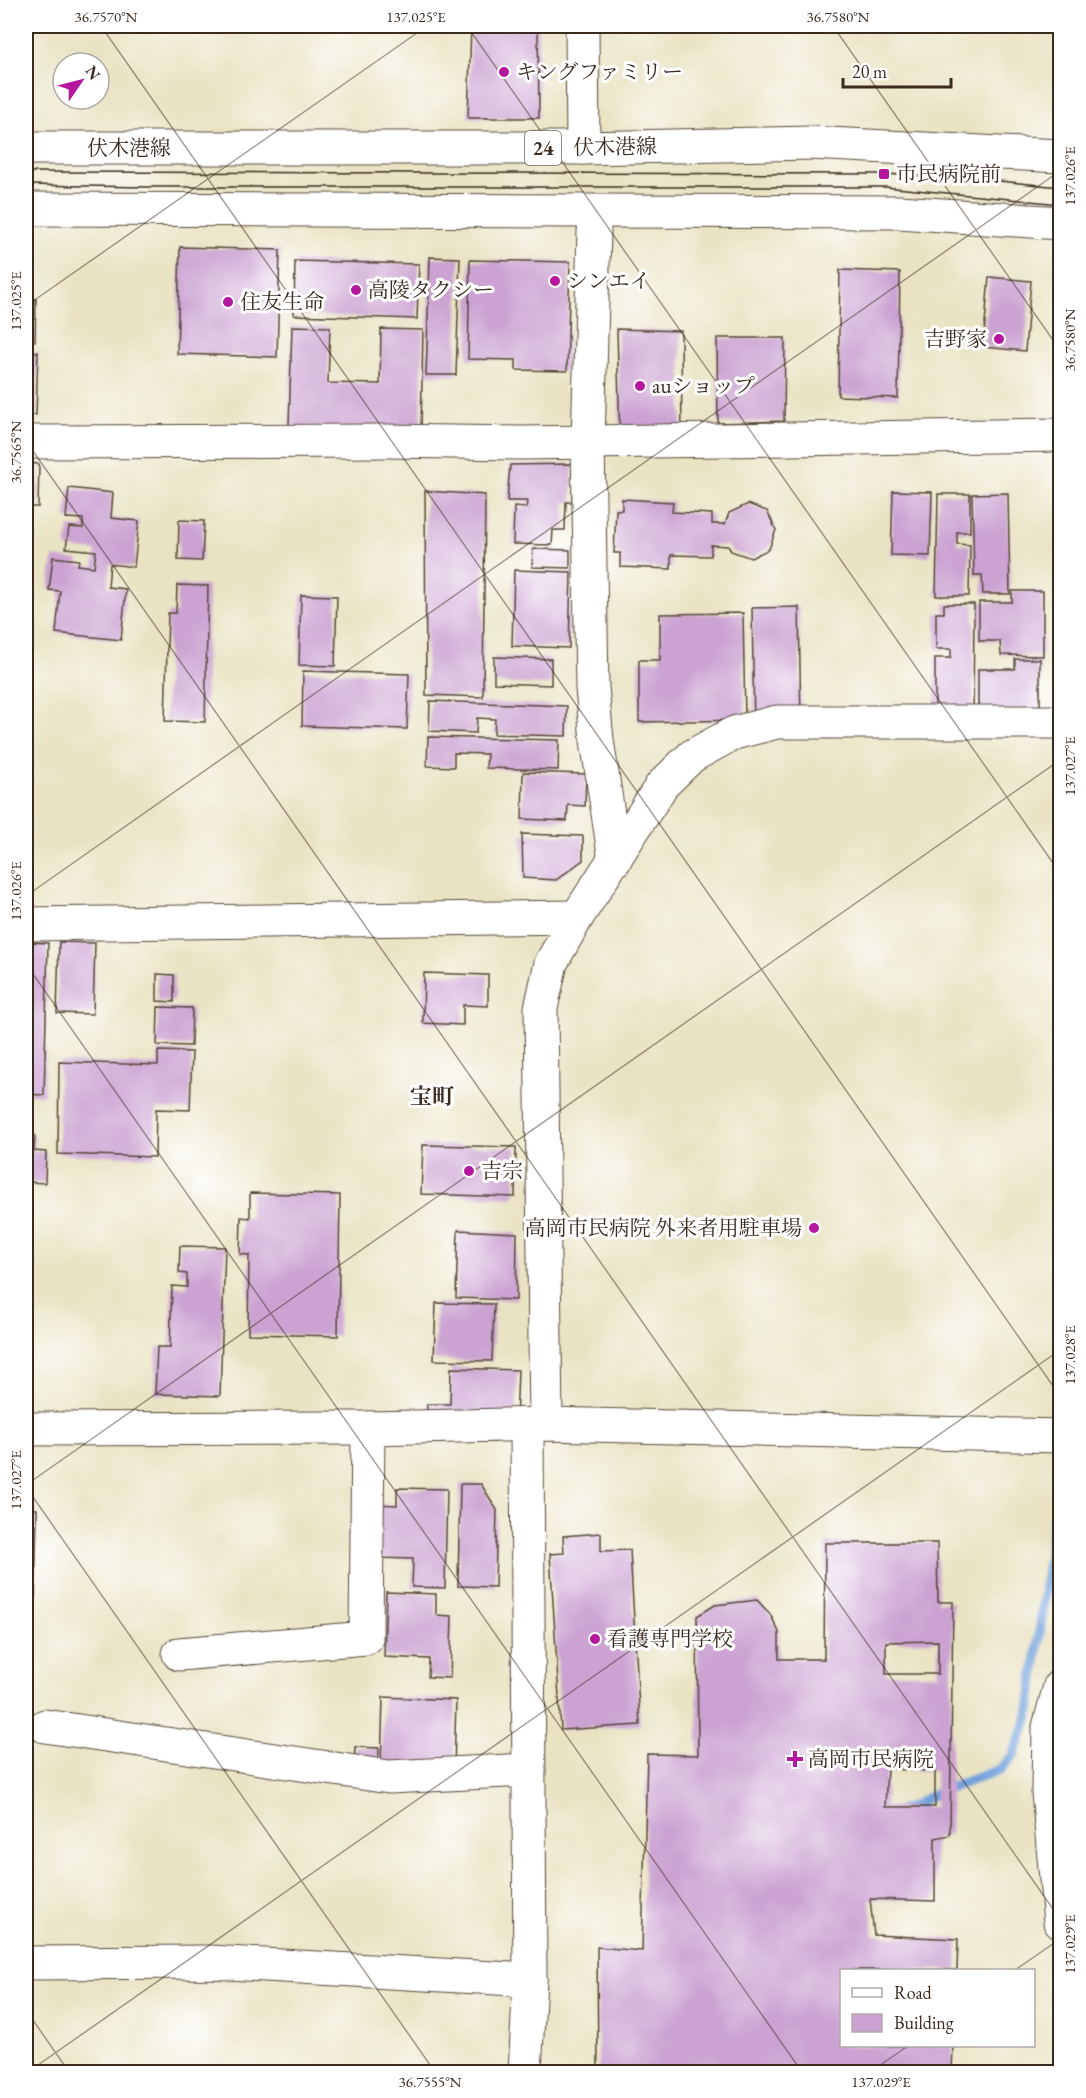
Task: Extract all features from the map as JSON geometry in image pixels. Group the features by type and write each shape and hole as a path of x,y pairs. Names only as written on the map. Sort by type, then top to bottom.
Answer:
{"street":[{"path":"582,26 583,148"},
{"name":"伏木港線","path":"26,148 583,148 811,143 1060,156"},
{"path":"26,210 899,212 1060,223"},
{"path":"594,231 588,442 592,688 597,740 615,860"},
{"path":"26,442 588,442 1060,435"},
{"path":"525,2073 530,1980 529,1770 541,1008 551,963 577,917 662,785 692,756 734,733 777,722 1060,722"},
{"path":"26,924 577,917"},
{"path":"26,1430 536,1425 1060,1436"},
{"path":"180,1654 366,1638 368,1428"},
{"path":"1060,1686 1049,1727 1060,1922"},
{"path":"45,1726 389,1777 529,1770"},
{"path":"26,1963 210,1962 530,1980"}],"building":[{"name":"キングファミリー","path":"471,26 538,26 539,118 468,118"},
{"name":"住友生命","path":"180,247 280,250 277,357 177,354"},
{"path":"430,257 460,258 456,375 426,375"},
{"path":"470,260 570,262 567,371 516,370 516,360 468,359"},
{"name":"高陵タクシー","path":"295,261 419,264 417,319 294,315"},
{"path":"840,270 900,272 898,398 838,396"},
{"path":"989,277 1031,281 1025,351 983,347"},
{"path":"26,299 36,299 35,341 26,340"},
{"path":"292,326 330,327 328,383 380,384 381,329 423,330 421,430 289,426"},
{"path":"617,329 681,331 682,441 620,443"},
{"path":"717,338 785,338 784,421 718,423"},
{"path":"26,352 38,352 36,415 26,415"},
{"path":"26,463 39,464 38,507 26,507"},
{"path":"573,464 572,502 566,502 565,530 553,530 552,545 513,544 514,507 526,508 527,501 507,501 510,465"},
{"path":"69,488 113,493 111,518 139,521 134,567 110,564 108,587 126,589 121,640 56,633 60,591 49,590 53,557 79,560 78,565 94,567 96,551 66,548 69,527 83,528 83,519 66,518"},
{"path":"425,491 485,495 483,697 426,695"},
{"path":"893,491 932,492 930,556 891,555"},
{"path":"1008,493 1010,594 983,594 982,575 974,575 972,494"},
{"path":"938,494 970,494 970,532 957,532 957,544 970,545 969,596 936,596"},
{"path":"622,499 673,502 672,512 712,514 712,524 725,524 729,513 748,504 767,511 776,530 769,549 751,558 731,551 728,546 711,545 711,556 671,555 671,569 620,567 620,553 614,553 616,510 622,510"},
{"path":"179,520 204,521 202,561 178,560"},
{"path":"533,549 570,550 570,568 532,567"},
{"path":"514,570 571,572 569,648 512,646"},
{"path":"177,585 208,586 205,722 165,721 168,613 176,613"},
{"path":"26,590 29,590 28,648 26,648"},
{"path":"1012,591 1043,591 1043,656 1001,655 1000,641 979,641 979,602 1012,602"},
{"path":"301,595 337,596 335,666 299,665"},
{"path":"944,604 974,604 973,728 935,728 935,658 951,658 951,649 936,649 936,613 944,613"},
{"path":"799,607 801,726 754,727 752,608"},
{"path":"743,613 745,720 639,722 639,660 660,660 660,614"},
{"path":"494,657 551,659 551,685 494,683"},
{"path":"1015,659 1040,659 1040,720 978,728 978,669 1015,669"},
{"path":"303,671 409,674 407,729 302,726"},
{"path":"430,701 567,706 566,736 494,734 495,719 477,718 476,733 429,731"},
{"path":"428,737 559,740 558,770 486,768 487,754 454,753 454,767 427,766"},
{"path":"523,772 586,774 585,806 568,805 567,821 522,819"},
{"path":"522,834 583,836 583,860 556,880 523,878"},
{"path":"26,942 48,943 44,1095 26,1094"},
{"path":"59,942 95,943 93,1014 57,1013"},
{"path":"424,973 488,975 488,1006 463,1005 463,1025 423,1023"},
{"path":"157,974 174,975 174,1002 157,1001"},
{"path":"158,1007 192,1008 191,1046 157,1045"},
{"path":"158,1051 192,1052 190,1110 156,1109 155,1157 58,1154 59,1062 158,1065"},
{"path":"26,1135 35,1135 34,1151 46,1152 45,1183 26,1182"},
{"name":"吉宗","path":"423,1145 516,1147 515,1197 421,1194"},
{"path":"250,1193 340,1195 338,1336 248,1334 249,1255 240,1254 241,1217 250,1218"},
{"path":"458,1230 517,1233 516,1300 456,1298"},
{"path":"180,1246 225,1247 220,1396 155,1394 157,1347 170,1347 172,1286 187,1287 187,1274 179,1273"},
{"path":"436,1303 494,1304 492,1361 434,1360"},
{"path":"451,1368 518,1370 516,1422 495,1422 495,1442 426,1440 427,1404 450,1404"},
{"path":"460,1484 481,1484 497,1510 495,1587 458,1586"},
{"path":"397,1488 447,1489 445,1588 412,1587 413,1559 376,1558 377,1504 397,1505"},
{"path":"26,1509 37,1509 35,1606 26,1605"},
{"name":"看護専門学校","path":"601,1533 601,1551 630,1550 640,1725 561,1730 550,1554 564,1553 563,1536"},
{"path":"825,1543 937,1543 938,1602 953,1602 950,1835 935,1838 935,1901 870,1899 874,1935 958,1939 957,1969 840,1969 840,2047 953,2047 952,2072 598,2072 597,1947 642,1951 647,1754 698,1755 697,1616 715,1605 757,1600 770,1614 779,1632 779,1659 824,1659","holes":["938,1641 938,1674 886,1674 886,1642","887,1769 935,1771 935,1807 885,1807"]},
{"path":"386,1592 436,1594 436,1615 452,1616 450,1678 428,1677 429,1659 384,1657"},
{"path":"26,1638 30,1638 30,1666 26,1666"},
{"path":"383,1697 456,1700 454,1770 381,1768"},
{"path":"355,1747 379,1748 378,1780 353,1779"}],"waterway":[{"path":"901,1810 910,1808 934,1794 1001,1769 1014,1754 1029,1715 1060,1472"}],"tram line":[{"path":"26,172 884,174 1060,187"},
{"path":"26,185 885,187 1060,204"}],"place":[{"name":"キングファミリー","path":"504,72"},
{"name":"市民病院前","path":"884,174"},
{"name":"シンエイ","path":"555,281"},
{"name":"高陵タクシー","path":"356,290"},
{"name":"住友生命","path":"228,302"},
{"name":"吉野家","path":"999,339"},
{"name":"auショップ","path":"640,386"},
{"name":"吉宗","path":"469,1171"},
{"name":"高岡市民病院 外来者用駐車場","path":"814,1228"},
{"name":"看護専門学校","path":"595,1639"},
{"name":"高岡市民病院","path":"795,1759"}],"district":[{"name":"宝町","path":"432,1096"}]}
